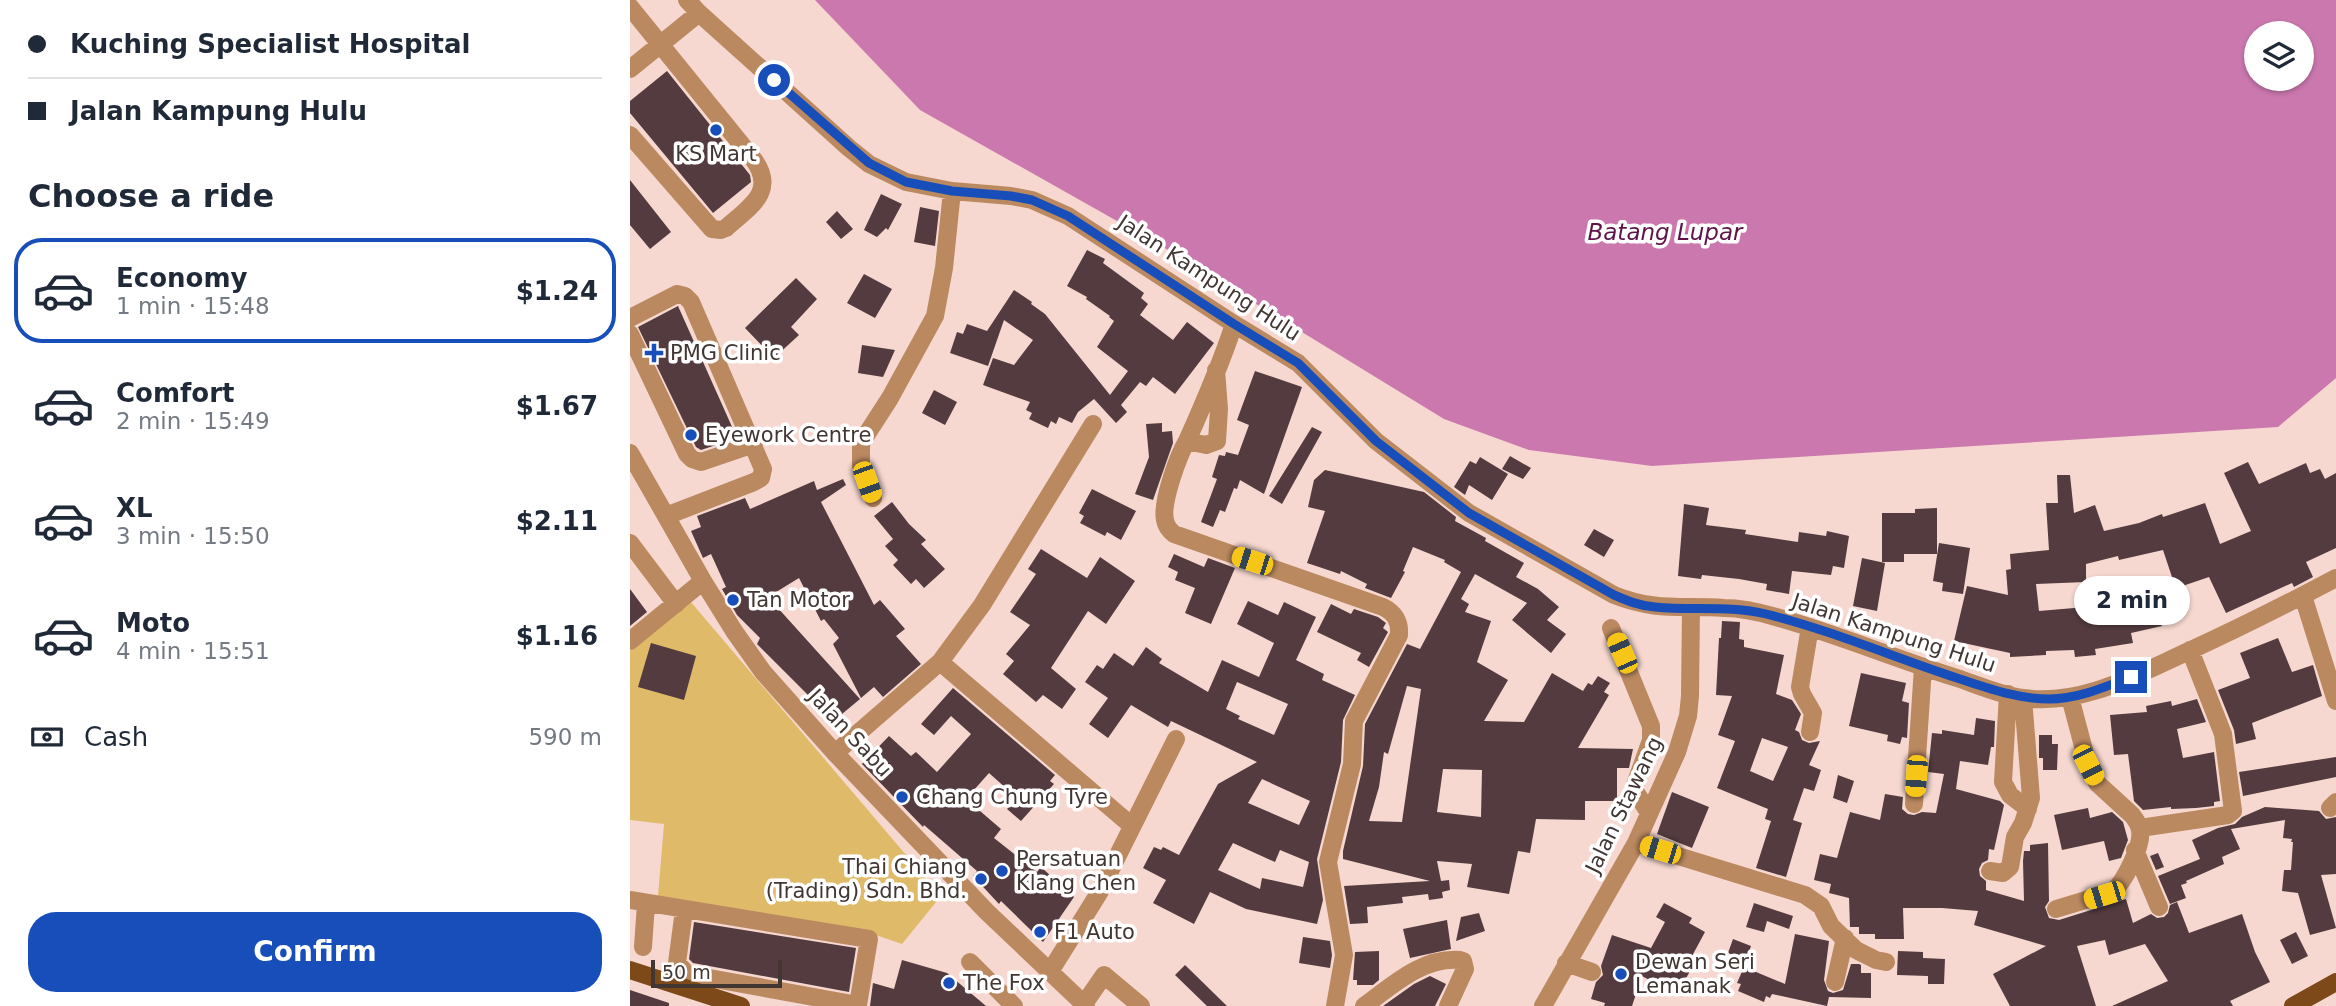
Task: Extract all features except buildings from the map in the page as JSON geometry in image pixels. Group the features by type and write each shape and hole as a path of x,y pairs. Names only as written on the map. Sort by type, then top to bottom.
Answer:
{"main road":[{"path":"630,970 741,1006"},
{"path":"2293,1006 2336,982"}],"street":[{"path":"630,7 760,169 763,174 762,192 726,228 712,229 630,135"},
{"path":"630,69 661,44 693,7"},
{"name":"Jalan Kampung Hulu","path":"693,7 869,163 906,182 952,191 1011,196 1046,206 1068,216 1298,363 1376,441 1469,513 1614,595 1635,603 1654,607 1723,607 1742,610 1810,627 2015,696 2052,699 2095,691 2246,625 2336,578"},
{"path":"873,498 861,465 861,443 890,398 935,316 944,268 952,191"},
{"path":"630,317 677,294 685,296 691,302 763,469 761,478 666,516"},
{"path":"1234,324 1174,471 1164,515 1165,523 1174,534 1383,607 1395,615 1398,621 1399,635 1354,721 1352,764 1328,862 1344,956 1335,1006"},
{"path":"630,334 687,454 692,459 701,462 754,444"},
{"path":"1188,441 1206,444 1217,440 1219,409 1216,370"},
{"path":"835,753 940,662 982,605 1093,424"},
{"name":"Jalan Sabu","path":"630,453 703,581 763,672 835,753 988,912 1085,1005"},
{"path":"630,543 676,604"},
{"path":"630,641 703,581"},
{"path":"2303,596 2336,701"},
{"name":"Jalan Stawang","path":"1543,1006 1636,842 1677,752 1688,716 1690,696 1691,608"},
{"path":"1810,627 1800,687 1813,713 1810,732"},
{"path":"1611,628 1651,726 1651,740 1634,785 1649,813"},
{"path":"2140,828 2228,815 2233,811 2223,734 2190,650"},
{"path":"940,662 1132,826"},
{"path":"1914,804 1923,667"},
{"path":"1990,872 2003,873 2010,867 2015,837 2028,809 2030,787 2015,696"},
{"path":"2015,696 2003,782 2010,795 2028,809"},
{"path":"2056,909 2112,892 2119,887 2125,880 2140,840 2140,828 2132,815 2097,783 2088,765 2070,697"},
{"path":"1051,971 1099,893 1176,739"},
{"path":"1636,842 1805,895 1821,906 1831,926 1865,956 1886,961"},
{"path":"2135,850 2159,907"},
{"path":"643,947 638,902 869,939 858,1005 687,974 677,963 684,910"},
{"path":"1835,982 1845,938"},
{"path":"1364,1006 1410,972 1428,964 1460,960 1463,961 1465,969 1448,1006"},
{"path":"970,962 1014,1006"},
{"path":"1566,963 1592,972"},
{"path":"1085,1005 1104,975 1142,1006"}],"shaded area":[{"path":"690,601 941,896 902,944 864,931 658,896 664,824 630,820 630,651"}],"water":[{"name":"Batang Lupar","path":"815,0 2336,0 2336,378 2278,427 1652,466 1529,450 1444,419 1163,247 920,110"}],"place":[{"name":"KS Mart","path":"716,130"},
{"name":"PMG Clinic","path":"654,353"},
{"name":"Eyework Centre","path":"691,435"},
{"name":"Tan Motor","path":"733,600"},
{"name":"Chang Chung Tyre","path":"902,797"},
{"name":"Persatuan Klang Chen","path":"1002,871"},
{"name":"Thai Chiang (Trading) Sdn. Bhd.","path":"981,879"},
{"name":"F1 Auto","path":"1040,932"},
{"name":"Dewan Seri Lemanak","path":"1621,974"},
{"name":"The Fox","path":"949,983"}],"route":[{"path":"774,80 849,148 869,163 906,182 952,191 1032,200 1068,216 1298,363 1376,441 1469,513 1614,595 1654,607 1723,607 1765,614 1836,634 1923,667 2023,698 2070,697 2131,677"}]}
